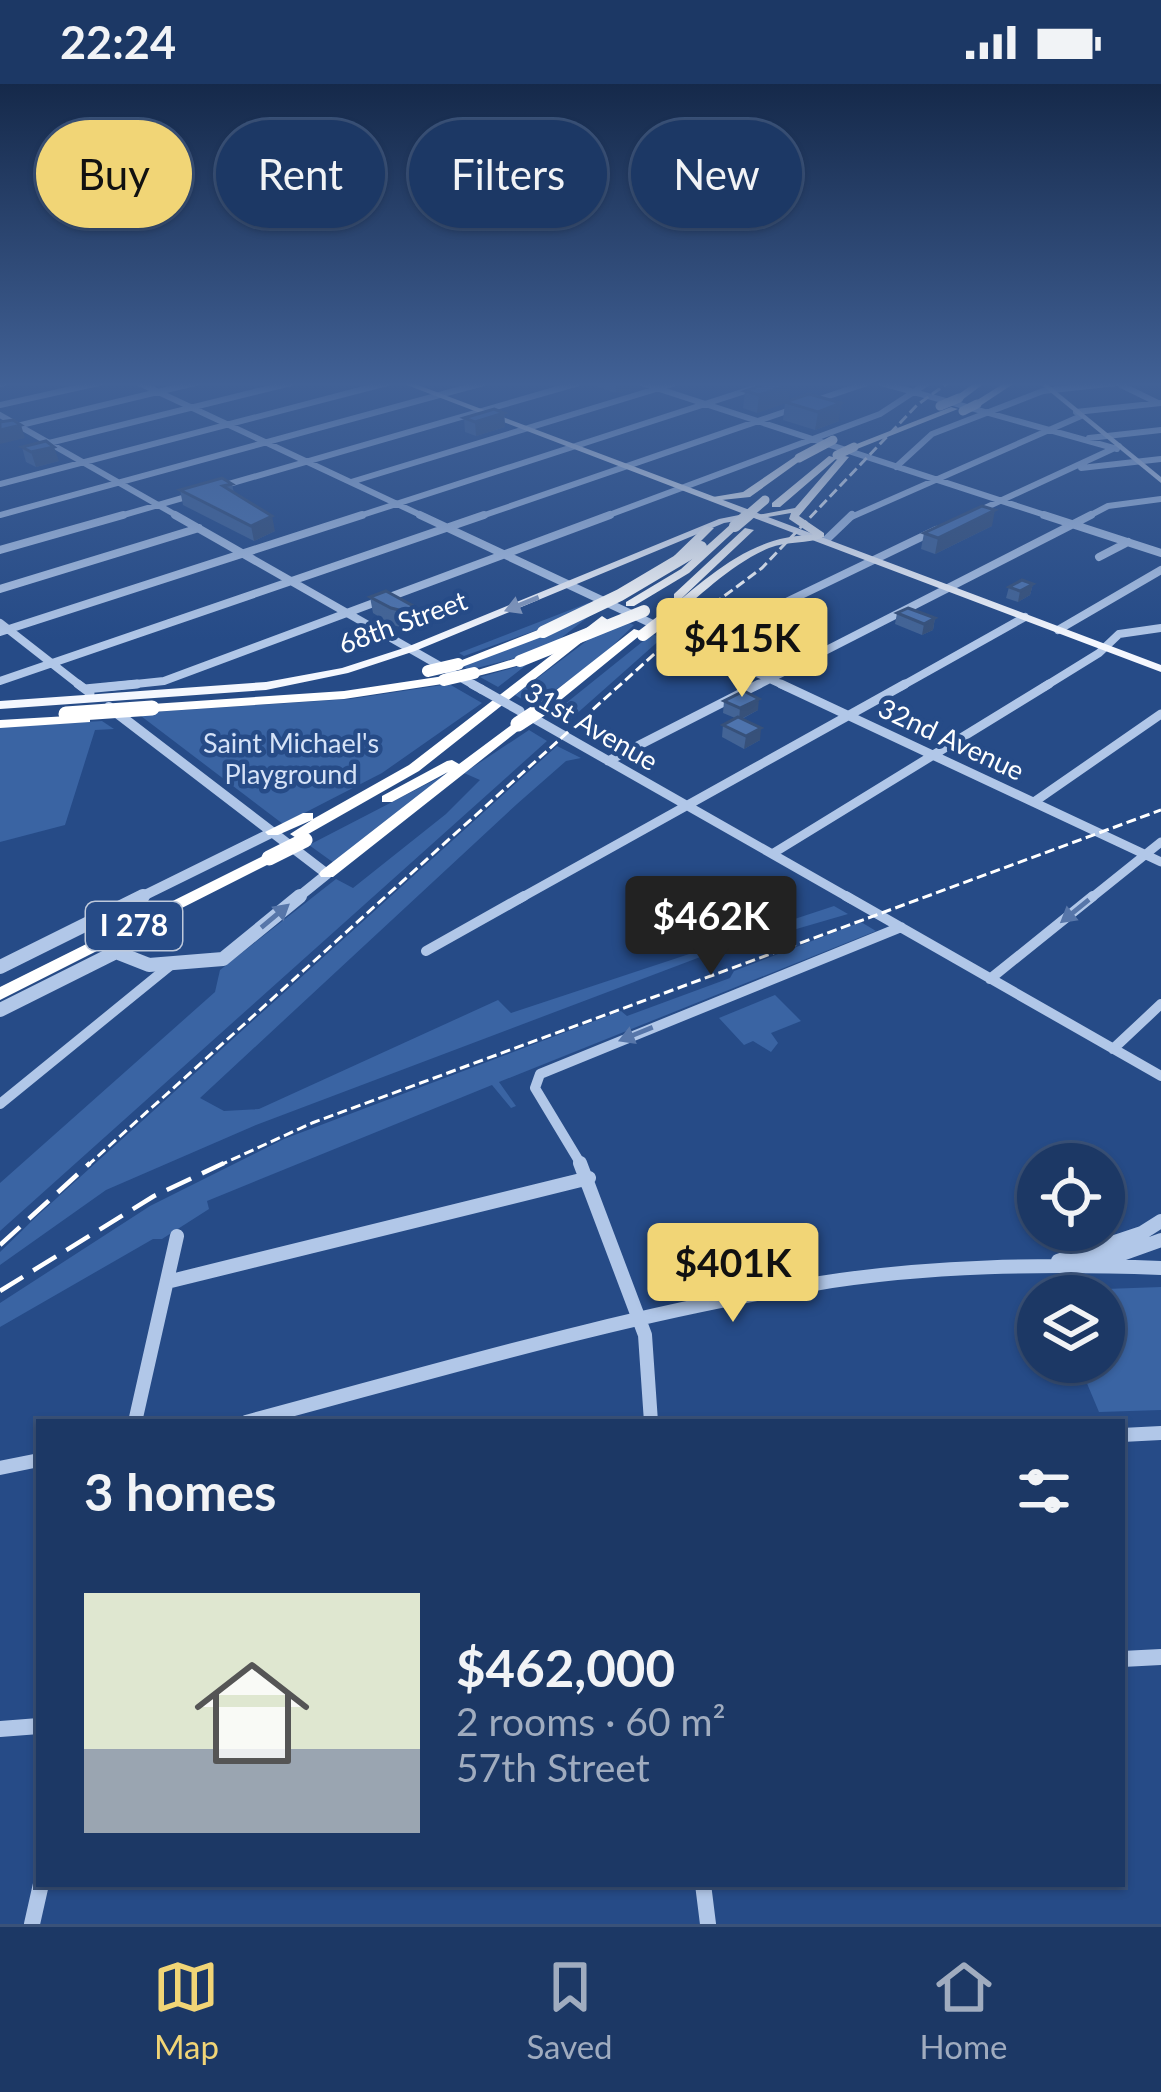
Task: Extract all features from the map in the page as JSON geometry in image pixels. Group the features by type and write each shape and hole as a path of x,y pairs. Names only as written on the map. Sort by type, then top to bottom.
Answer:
{"highway":[{"path":"737,563 761,535 753,496 786,468"},
{"name":"I 278","path":"0,994 301,837 438,772 519,717 541,709 641,633 643,610 735,526 813,468"},
{"path":"816,537 794,520 824,468"},
{"path":"712,498 740,497 766,483"},
{"name":"I 278","path":"301,837 403,776 602,615 643,610 709,566 771,503"},
{"path":"758,516 801,506"},
{"path":"153,705 330,688 458,664 543,632 637,586 735,526"},
{"path":"637,586 684,553 709,528"},
{"path":"0,715 344,695 474,674 589,638 737,563 773,539 816,537"},
{"path":"637,586 643,610"},
{"path":"273,832 370,783 488,710"},
{"path":"0,715 121,717"},
{"path":"327,874 519,717"},
{"name":"I 278","path":"0,982 266,855"}],"main road":[{"path":"631,468 1161,669"},
{"path":"709,528 724,512 712,498"},
{"name":"68th Street","path":"0,715 91,694 291,682 344,671 411,649 726,520 758,516"}],"street":[{"path":"0,484 60,468"},
{"name":"31st Avenue","path":"92,468 481,689 519,717 608,761 1161,1076"},
{"path":"0,515 173,468"},
{"path":"217,488 287,468"},
{"name":"32nd Avenue","path":"320,468 1161,862"},
{"path":"351,482 397,468"},
{"path":"3,628 509,468"},
{"path":"0,681 621,468"},
{"path":"91,694 152,685 738,468"},
{"path":"899,468 1161,553"},
{"path":"816,537 853,514 959,468"},
{"path":"961,519 1073,468"},
{"path":"1068,470 1084,468"},
{"path":"0,550 200,492"},
{"path":"608,761 1108,506 1161,499"},
{"path":"698,645 944,526"},
{"path":"0,589 199,528"},
{"path":"1100,557 1128,542"},
{"path":"1058,630 1140,582 1161,575"},
{"path":"426,951 1025,617"},
{"path":"0,1010 116,952 146,964 223,959 327,874 3,628"},
{"path":"772,854 1119,634 1161,628"},
{"path":"52,702 66,695 73,680"},
{"path":"1034,802 1161,714"},
{"path":"0,967 273,832"},
{"path":"990,979 1161,842"},
{"path":"651,1419 645,1335 589,1178 535,1088 540,1074 901,927"},
{"path":"0,1104 172,964"},
{"path":"1113,1049 1161,1004"},
{"path":"167,1282 589,1178"},
{"path":"1049,1264 1142,1233 1161,1221"},
{"path":"136,1419 177,1236"},
{"path":"257,1419 638,1318 881,1274 1049,1264 1125,1253 1161,1240"},
{"path":"1049,1264 1161,1268"},
{"path":"1125,1436 1161,1433"},
{"path":"0,1468 36,1461"},
{"path":"1125,1659 1161,1657"},
{"path":"0,1729 36,1726"},
{"path":"32,1924 39,1887"},
{"path":"704,1887 708,1924"}],"green space":[{"path":"588,603 597,610 498,687 480,677 523,665 516,658 469,670 462,666 546,634 537,630 464,656 459,653"},
{"path":"617,618 634,625 604,654 534,706 515,695"},
{"path":"652,634 662,638 565,724 550,716"},
{"name":"Saint Michael's Playground","path":"449,684 482,703 382,773 283,824 137,713 350,699"},
{"path":"102,721 114,729 95,730 65,825 0,842 0,727"},
{"path":"529,730 547,741 0,1231 0,1183 215,992 220,970 336,879 353,888 446,814 480,780 464,773"},
{"path":"557,746 581,758 566,761 517,804 200,1098 224,1111 259,1109 498,1000 511,1013 834,906 848,914 703,956 256,1125 106,1190 0,1265 0,1252 37,1216"},
{"path":"454,770 334,863 309,845"},
{"path":"861,922 876,931 499,1082 516,1106 511,1108 492,1085 207,1201 209,1209 162,1239 153,1239 0,1327 0,1303 150,1206 284,1139 621,1011 627,1016 730,978 734,971"},
{"path":"775,995 801,1021 771,1033 778,1043 771,1052 753,1041 744,1045 719,1018"},
{"path":"1161,1287 1161,1410 1099,1412 1087,1383 1125,1383 1125,1288"}],"building":[{"path":"222,478 232,484 223,486 272,516 251,526 180,490"},
{"path":"982,506 995,510 938,538 924,533"},
{"path":"1022,580 1033,584 1020,591 1009,587"},
{"path":"386,591 415,607 403,611 370,597"},
{"path":"908,608 935,618 924,624 897,613"},
{"path":"744,691 759,699 740,708 724,701"},
{"path":"738,717 761,728 746,736 723,725"}],"railway":[{"path":"87,1166 692,620 762,568 857,468"},
{"path":"218,1166 312,1123 1161,810"},
{"path":"0,1245 90,1163"},
{"path":"0,1291 154,1196 224,1163"}]}
